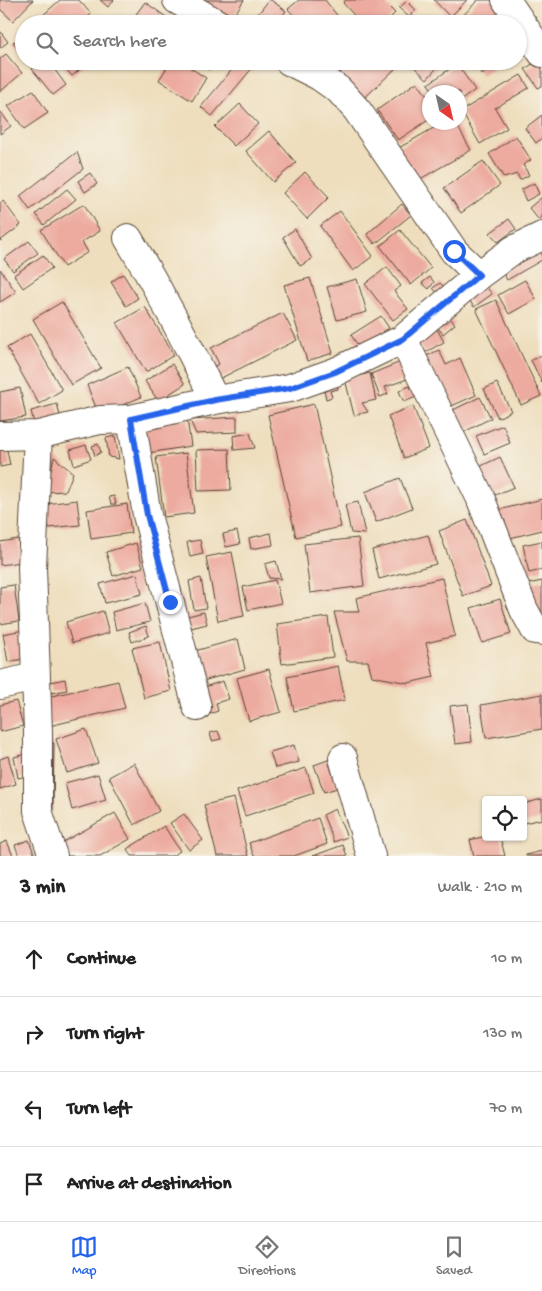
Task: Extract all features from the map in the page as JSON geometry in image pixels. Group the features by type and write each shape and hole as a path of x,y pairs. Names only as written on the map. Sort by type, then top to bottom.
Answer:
{"street":[{"path":"177,0 203,15"},
{"path":"506,0 516,15"},
{"path":"527,31 542,53"},
{"path":"306,70 339,90 357,110 454,251 479,275"},
{"path":"0,436 38,435 100,420 131,419 215,400 290,388 335,372 403,339 479,275 513,250 542,236"},
{"path":"128,238 154,281 215,400"},
{"path":"403,339 480,497 524,610 535,630 542,631"},
{"path":"131,419 147,515 197,707"},
{"path":"38,435 32,568 38,732 38,811 53,856"},
{"path":"0,685 35,677"},
{"path":"343,758 371,856"}],"building":[{"path":"0,0 33,0 19,15 15,15 13,21 0,9"},
{"path":"60,0 79,0 91,14 90,15 43,15"},
{"path":"100,0 114,0 108,7"},
{"path":"199,0 244,0 234,15 223,15"},
{"path":"269,0 286,11 283,15 257,15"},
{"path":"299,0 325,0 337,15 293,15 288,9"},
{"path":"346,0 382,0 395,13 393,15 354,15 343,3"},
{"path":"434,0 467,0 452,15 448,15"},
{"path":"478,0 491,0 503,12 500,15 464,15"},
{"path":"407,1 416,10 411,15 407,15 399,8"},
{"path":"145,2 163,15 136,15"},
{"path":"0,31 8,42 0,48"},
{"path":"6,54 15,65 15,70 19,70 22,73 0,92 0,59"},
{"path":"537,61 542,69 542,86 538,88 526,70"},
{"path":"33,70 55,70 66,85 53,95"},
{"path":"67,70 79,70 72,76"},
{"path":"165,70 194,70 206,78 192,101 159,80"},
{"path":"232,70 251,70 212,116 201,107"},
{"path":"343,70 394,70 358,104 334,79"},
{"path":"417,70 435,70 427,79"},
{"path":"448,70 461,70 475,90 467,96 467,85 429,85"},
{"path":"479,70 489,70 482,75"},
{"path":"521,75 529,88 495,108 507,128 480,144 467,121 467,107"},
{"path":"417,82 422,89 422,124 398,140 377,110"},
{"path":"33,90 48,113 24,129 8,106"},
{"path":"240,104 258,124 234,146 215,127"},
{"path":"0,111 11,126 0,134"},
{"path":"542,115 542,138 536,143 525,128"},
{"path":"430,130 460,130 471,150 415,182 397,149"},
{"path":"269,131 296,163 273,182 246,151"},
{"path":"516,136 531,160 523,165 529,175 520,180 517,174 504,178 489,154"},
{"path":"77,152 83,169 30,210 20,196"},
{"path":"483,161 500,185 461,213 444,188"},
{"path":"305,172 329,197 307,219 283,193"},
{"path":"90,173 97,184 85,192 78,181"},
{"path":"534,183 539,194 526,201 521,190"},
{"path":"67,189 76,199 44,225 36,214"},
{"path":"542,197 542,217 539,220 529,208"},
{"path":"3,201 21,225 0,241 0,203"},
{"path":"84,204 100,231 82,242 88,252 64,267 41,230"},
{"path":"402,204 411,215 375,244 367,234"},
{"path":"340,211 373,256 353,271 320,226"},
{"path":"509,219 516,229 498,242 490,233"},
{"path":"295,229 312,259 300,266 283,237"},
{"path":"400,230 431,268 411,285 380,246"},
{"path":"29,241 38,253 13,271 4,259"},
{"path":"542,250 542,260 507,280 503,273"},
{"path":"43,255 52,268 23,288 14,275"},
{"path":"387,267 401,286 394,291 408,309 393,320 365,284"},
{"path":"0,269 16,292 0,302"},
{"path":"123,274 138,298 126,306 111,282"},
{"path":"430,277 434,282 429,289 422,283"},
{"path":"310,278 333,353 307,361 284,285"},
{"path":"357,279 367,312 337,320 327,287"},
{"path":"525,280 536,299 509,314 498,295"},
{"path":"440,283 446,289 439,295 433,288"},
{"path":"484,284 492,294 474,307 467,297"},
{"path":"496,300 541,396 521,405 476,309"},
{"path":"62,302 101,368 71,385 33,319"},
{"path":"145,307 174,355 146,372 117,323"},
{"path":"283,313 297,340 215,381 209,369 219,364 211,348"},
{"path":"446,313 455,324 443,334 434,323"},
{"path":"381,316 389,328 359,347 351,335"},
{"path":"436,327 444,342 424,353 415,338"},
{"path":"30,334 62,390 39,404 7,348"},
{"path":"439,350 446,365 460,358 476,395 445,409 422,358"},
{"path":"542,355 542,383 531,360"},
{"path":"403,361 410,378 385,387 388,394 380,397 371,374"},
{"path":"172,364 185,384 158,401 145,381"},
{"path":"128,367 141,397 99,415 87,385"},
{"path":"370,373 376,400 362,403 368,412 354,415 345,379"},
{"path":"336,380 338,389 330,391 332,397 326,399 323,385"},
{"path":"416,383 421,395 404,402 399,391"},
{"path":"497,383 511,411 498,418 484,389"},
{"path":"20,388 26,417 0,421 0,392"},
{"path":"480,397 491,418 464,432 453,410"},
{"path":"57,404 61,420 35,427 31,411"},
{"path":"314,404 341,527 296,537 268,415"},
{"path":"413,406 429,448 404,458 388,416"},
{"path":"237,417 237,432 196,434 190,420"},
{"path":"187,419 191,446 142,454 138,427"},
{"path":"503,425 510,443 484,454 476,436"},
{"path":"250,433 255,448 234,450 233,436"},
{"path":"115,436 119,459 109,457 106,438"},
{"path":"5,441 10,465 0,467 0,442"},
{"path":"98,444 101,452 95,456 92,446"},
{"path":"86,445 91,459 74,465 70,450"},
{"path":"229,449 231,490 198,491 196,450"},
{"path":"186,453 194,513 164,517 156,457"},
{"path":"54,457 73,473 66,491 46,492"},
{"path":"500,457 514,487 490,497 477,468"},
{"path":"400,478 412,508 376,522 365,492"},
{"path":"114,496 116,504 111,504 109,497"},
{"path":"542,499 542,530 502,540 495,511"},
{"path":"77,500 80,525 49,528 46,504"},
{"path":"358,502 365,534 351,533 345,505"},
{"path":"127,504 131,533 91,539 87,510"},
{"path":"467,520 491,586 463,596 439,531"},
{"path":"237,531 240,544 226,547 223,534"},
{"path":"271,533 273,545 251,549 249,538"},
{"path":"428,535 436,564 379,579 372,550"},
{"path":"358,538 364,586 310,593 304,544"},
{"path":"18,539 21,562 0,565 0,542"},
{"path":"200,540 203,554 190,557 187,542"},
{"path":"542,541 542,570 529,573 523,545"},
{"path":"136,543 143,567 113,576 106,552"},
{"path":"232,552 244,616 218,621 206,557"},
{"path":"276,561 281,579 269,578 265,564"},
{"path":"137,574 142,594 105,603 100,584"},
{"path":"201,578 206,608 194,610 189,581"},
{"path":"442,578 455,636 426,643 434,677 408,683 372,676 368,661 347,661 334,612 359,612 356,598"},
{"path":"275,580 281,603 248,610 243,587"},
{"path":"542,581 542,625 528,584"},
{"path":"14,585 19,621 0,624 0,587"},
{"path":"182,594 188,616 204,612 207,624 183,630 173,596"},
{"path":"500,599 511,634 482,643 471,608"},
{"path":"145,603 150,622 116,630 112,612"},
{"path":"103,611 109,633 72,643 66,622"},
{"path":"328,617 333,657 282,664 277,624"},
{"path":"146,626 149,636 132,642 129,632"},
{"path":"23,630 28,658 8,662 3,634"},
{"path":"238,639 245,669 199,682 191,652"},
{"path":"160,642 171,691 144,698 132,648"},
{"path":"338,666 345,700 294,711 287,677"},
{"path":"269,669 281,712 249,721 237,678"},
{"path":"65,679 67,690 51,693 50,682"},
{"path":"118,681 125,708 49,726 43,698"},
{"path":"223,681 229,699 216,703 218,711 204,716 195,690"},
{"path":"542,694 542,729 486,738 481,705"},
{"path":"16,701 23,726 0,732 0,705"},
{"path":"468,704 472,742 455,744 450,706"},
{"path":"86,729 98,763 67,773 56,739"},
{"path":"218,731 221,739 212,741 210,733"},
{"path":"45,743 54,743 53,810 45,809"},
{"path":"294,745 299,762 275,768 270,752"},
{"path":"26,754 27,776 18,778 14,757"},
{"path":"8,756 16,784 0,789 0,759"},
{"path":"328,760 337,788 324,792 314,765"},
{"path":"134,763 159,811 134,825 109,777"},
{"path":"306,768 314,793 245,816 237,791"},
{"path":"98,774 106,800 72,810 65,783"},
{"path":"234,798 248,856 217,856 204,805"},
{"path":"542,799 542,819 527,822 527,803"},
{"path":"335,809 347,837 334,842 323,815"},
{"path":"115,813 130,839 100,856 62,856 56,846"},
{"path":"184,814 203,840 189,850 170,823"},
{"path":"318,818 327,844 294,856 254,856 249,843"},
{"path":"164,826 180,851 172,856 132,856 127,849"},
{"path":"482,837 482,841 501,841 505,856 474,856 470,840"},
{"path":"29,840 35,856 19,856 15,845"},
{"path":"7,841 13,856 0,856 0,844"},
{"path":"343,845 347,856 313,856"},
{"path":"542,851 542,856 526,856 526,855"}],"route":[{"path":"170,602 147,515 131,419 215,400 290,388 335,372 403,339 479,275 454,251"}]}
